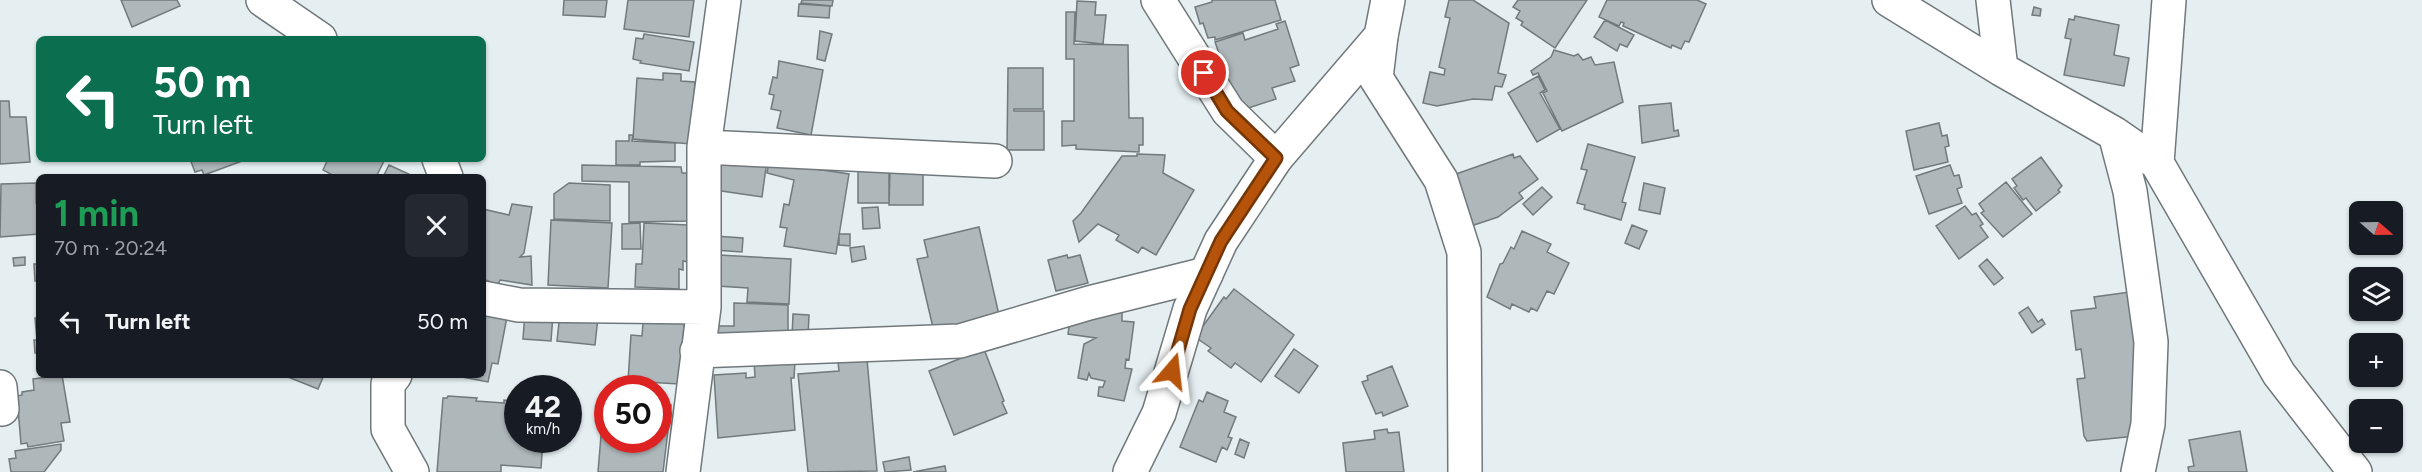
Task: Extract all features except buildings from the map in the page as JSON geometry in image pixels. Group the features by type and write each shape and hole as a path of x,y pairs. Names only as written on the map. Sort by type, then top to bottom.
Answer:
{"street":[{"path":"263,0 316,36"},
{"path":"682,472 704,307 704,147 724,0"},
{"path":"1158,0 1227,111 1276,158"},
{"path":"1388,0 1376,78 1441,180 1464,252 1465,472"},
{"path":"1889,0 2001,69 2115,134 2157,163 2279,374 2355,472"},
{"path":"1993,0 2001,69"},
{"path":"2157,163 2169,0"},
{"path":"1130,472 1159,412 1190,309 1221,241 1276,158 1381,36"},
{"path":"2115,134 2130,191 2151,342 2148,424 2138,472"},
{"path":"704,147 996,161"},
{"path":"697,351 960,341 1089,303 1206,274"},
{"path":"486,299 519,305 704,307"},
{"path":"393,378 388,384 388,429 412,472"}],"route":[{"path":"1172,371 1190,309 1221,241 1276,158 1227,111 1204,73"}]}
